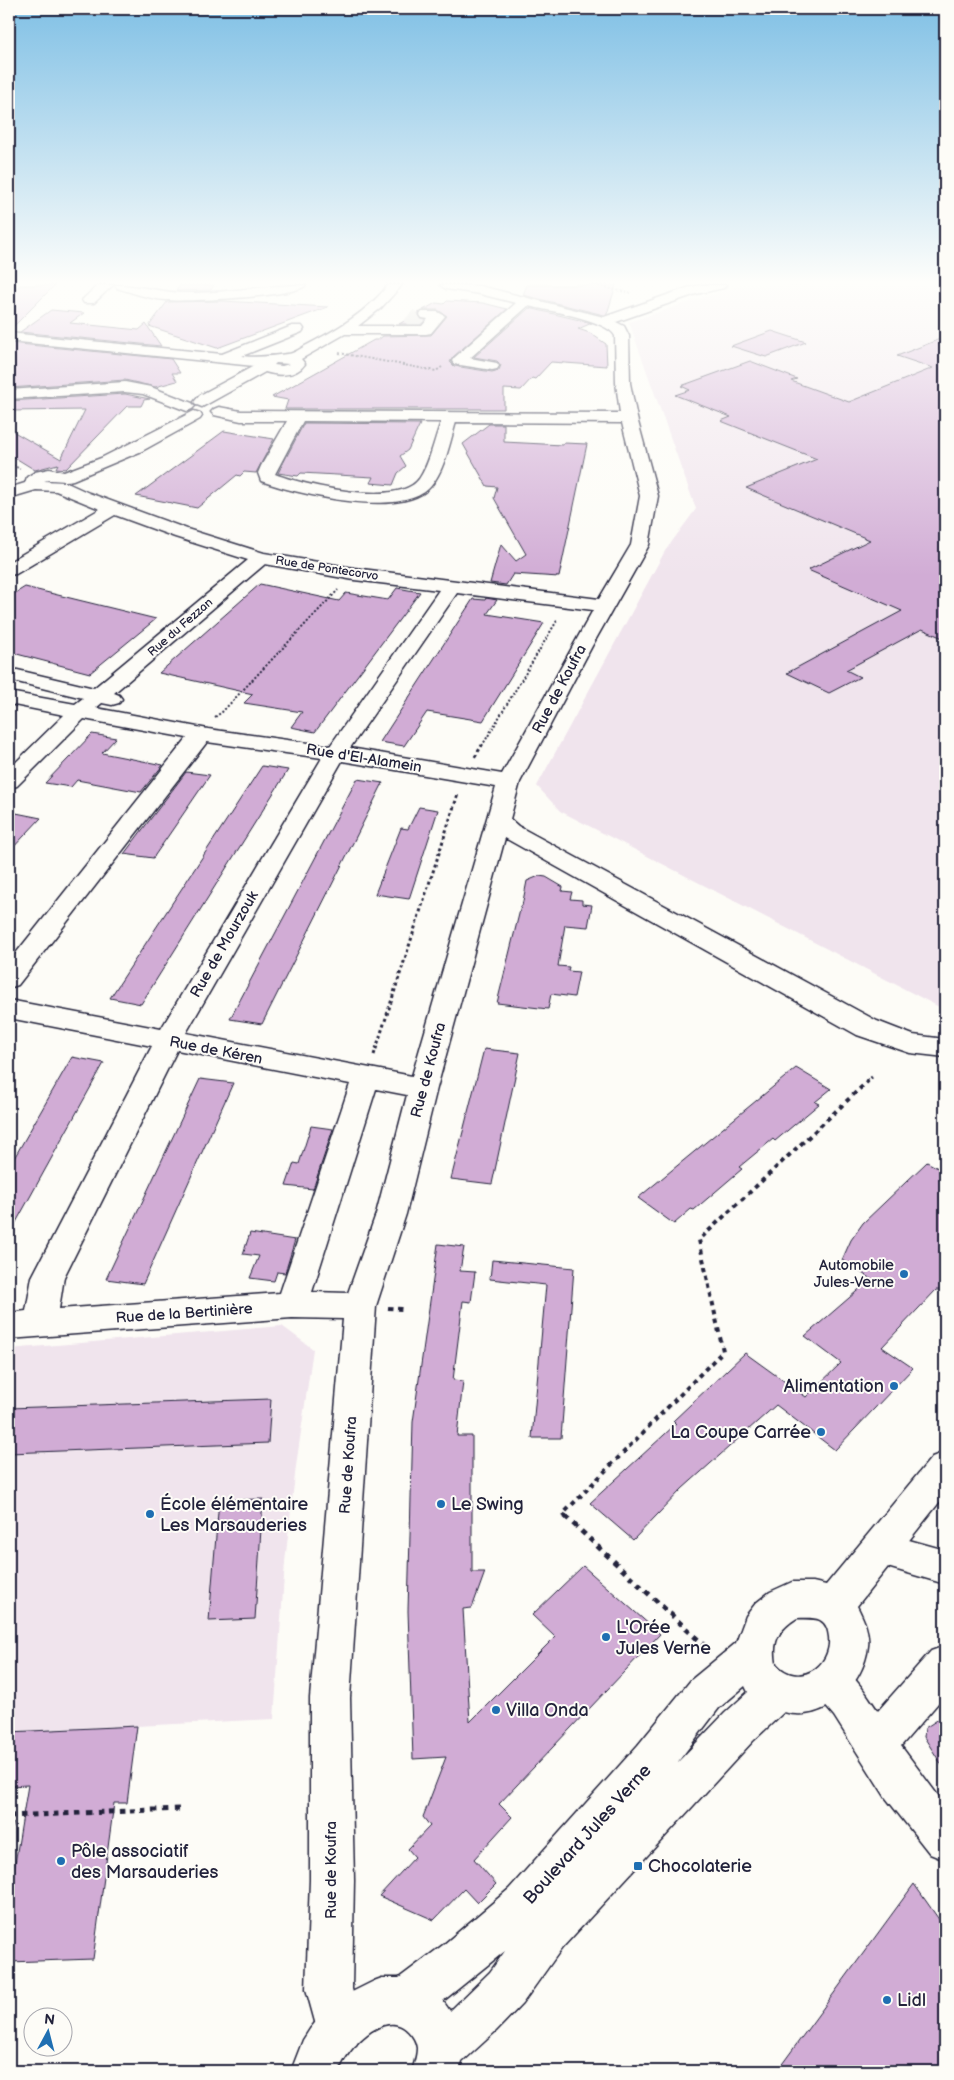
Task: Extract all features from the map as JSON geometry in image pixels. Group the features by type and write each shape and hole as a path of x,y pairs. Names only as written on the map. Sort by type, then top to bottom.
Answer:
{"street":[{"path":"9,493 35,485 47,488 127,454 213,394 237,382"},
{"path":"9,395 125,387 146,390 212,415 264,382"},
{"name":"Rue de Koufra","path":"340,2028 329,1989 332,1880 330,1698 360,1306 391,1214 423,1088 509,782 582,646 640,545 649,496 629,418 623,382"},
{"path":"220,409 241,416 629,418"},
{"path":"298,416 269,466 266,473 267,477 280,482 376,499 406,496 426,482 450,417"},
{"name":"Rue de Pontecorvo","path":"62,481 113,508 181,534 261,558 354,574 606,606"},
{"path":"9,570 113,508"},
{"name":"Rue du Fezzan","path":"99,696 261,558"},
{"name":"Rue de Mourzouk","path":"24,1325 168,1041 335,754 452,586"},
{"name":"Rue d'El-Alamein","path":"9,674 188,715 208,732"},
{"path":"9,781 80,711 99,696"},
{"name":"Rue d'El-Alamein","path":"9,698 509,782"},
{"path":"9,979 208,732"},
{"path":"497,820 510,831 868,1028 910,1044 945,1048"},
{"name":"Rue de Kéren","path":"9,1010 168,1041 370,1066 423,1088"},
{"path":"292,1305 370,1066"},
{"name":"Rue de la Bertinière","path":"24,1325 292,1305 360,1306"},
{"path":"833,1606 945,1468"},
{"path":"880,1549 945,1567"},
{"path":"792,1600 810,1600 833,1606 844,1618 849,1634 848,1657 842,1670 831,1682 811,1692 789,1694 778,1691 762,1681 756,1667 743,1662 761,1627 779,1606 792,1600"},
{"name":"Boulevard Jules Verne","path":"405,2002 459,1962 525,1905 653,1760 704,1694 743,1662"},
{"path":"875,1745 945,1665"},
{"path":"831,1682 848,1702 901,1783 945,1839"},
{"path":"438,2060 506,1988 546,1932 738,1727 778,1691"},
{"path":"315,2071 322,2053 340,2028 367,2006 382,2001 405,2002 422,2012 434,2027 438,2060"}],"path":[{"path":"208,732 222,712 354,574"},
{"path":"370,1066 464,774 569,601"},
{"path":"743,1662 563,1514 723,1351 698,1240 872,1077"},
{"path":"9,1839 11,1816 180,1809"}],"shaded area":[{"path":"651,382 945,382 945,1010 560,811 537,786 665,551 696,509"},
{"name":"École élémentaire Les Marsauderies","path":"282,1326 313,1349 296,1466 285,1562 274,1719 137,1726 41,1784 9,1786 9,1349"}],"building":[{"path":"9,382 95,382 9,388"},
{"path":"134,382 173,382 155,387"},
{"path":"299,382 528,382 521,390 504,389 504,409 285,409 288,400 272,397"},
{"path":"692,382 794,382 849,402 898,382 945,382 945,639 922,629 846,670 860,677 829,693 787,673 902,611 808,570 870,540 746,488 817,459 721,421 731,417 675,395 690,390 681,386"},
{"path":"125,394 150,399 144,400 141,406 127,406 66,469 56,468 58,464 35,470 9,454 9,429 61,459 85,410 9,411 9,401"},
{"path":"304,423 420,424 408,450 400,456 406,466 398,473 393,485 370,483 373,477 301,473 298,476 278,473"},
{"path":"489,424 504,424 504,442 563,445 564,443 587,444 559,577 513,574 506,585 490,583 501,544 516,561 526,554 494,498 497,487 487,486 463,444"},
{"path":"224,431 274,439 256,473 244,472 240,476 237,475 197,508 136,496"},
{"path":"260,584 339,601 346,593 388,600 397,588 420,592 315,732 291,727 302,712 244,703 253,694 159,673"},
{"path":"25,587 156,619 90,673 9,652 9,597"},
{"path":"486,598 497,600 487,614 544,623 483,721 427,712 404,746 380,742 473,599 485,600"},
{"path":"92,734 116,738 102,753 163,765 141,792 77,780 71,787 45,783"},
{"path":"262,766 288,770 141,1004 110,998"},
{"path":"186,772 210,775 153,858 124,854"},
{"path":"357,779 383,783 262,1024 230,1019"},
{"path":"419,807 438,810 409,899 375,894 401,828 408,829"},
{"path":"16,813 41,818 9,852 9,821"},
{"path":"539,876 546,877 563,887 562,891 572,892 570,899 582,900 582,904 592,905 588,927 565,925 558,966 569,967 568,971 579,972 574,997 551,994 548,1009 497,1003 527,881"},
{"path":"484,1049 520,1053 492,1184 451,1179"},
{"path":"72,1057 104,1063 9,1235 9,1167"},
{"path":"796,1068 831,1089 815,1102 819,1104 775,1141 773,1139 739,1167 742,1169 694,1210 691,1209 674,1224 638,1198"},
{"path":"200,1079 233,1083 143,1284 106,1279"},
{"path":"311,1126 333,1129 313,1189 286,1186 294,1163 299,1164"},
{"path":"927,1162 945,1172 945,1290 936,1290 882,1347 913,1368 835,1450 776,1405 682,1489 633,1540 590,1503 676,1424 673,1421 745,1353 806,1397 841,1363 805,1336 871,1279 842,1260 851,1240 863,1223"},
{"path":"250,1233 295,1240 285,1273 277,1272 274,1281 250,1278 259,1256 243,1254"},
{"path":"438,1244 464,1247 460,1271 475,1272 471,1302 463,1301 453,1380 463,1381 457,1436 472,1436 472,1572 485,1572 472,1608 463,1609 470,1722 555,1637 532,1615 583,1566 660,1634 499,1804 512,1817 474,1859 496,1884 477,1903 464,1889 434,1920 379,1896 415,1857 408,1849 430,1826 423,1817 446,1757 413,1759 408,1611 413,1422"},
{"path":"492,1260 574,1268 561,1438 532,1438 546,1285 490,1279"},
{"path":"271,1399 268,1443 9,1453 9,1408"},
{"path":"263,1499 255,1619 209,1621 219,1500"},
{"path":"945,1715 945,1770 924,1737 925,1728"},
{"path":"137,1726 127,1803 114,1803 93,1959 9,1962 9,1900 28,1785 9,1786 9,1732"},
{"name":"Lidl","path":"914,1884 945,1928 945,2071 777,2071"}],"place":[{"name":"Automobile Jules-Verne","path":"904,1274"},
{"name":"Alimentation","path":"894,1386"},
{"name":"La Coupe Carrée","path":"821,1432"},
{"name":"Le Swing","path":"441,1504"},
{"name":"École élémentaire Les Marsauderies","path":"150,1514"},
{"name":"L'Orée Jules Verne","path":"606,1637"},
{"name":"Villa Onda","path":"496,1710"},
{"name":"Pôle associatif des Marsauderies","path":"61,1861"},
{"name":"Chocolaterie","path":"638,1866"},
{"name":"Lidl","path":"887,2000"}]}
